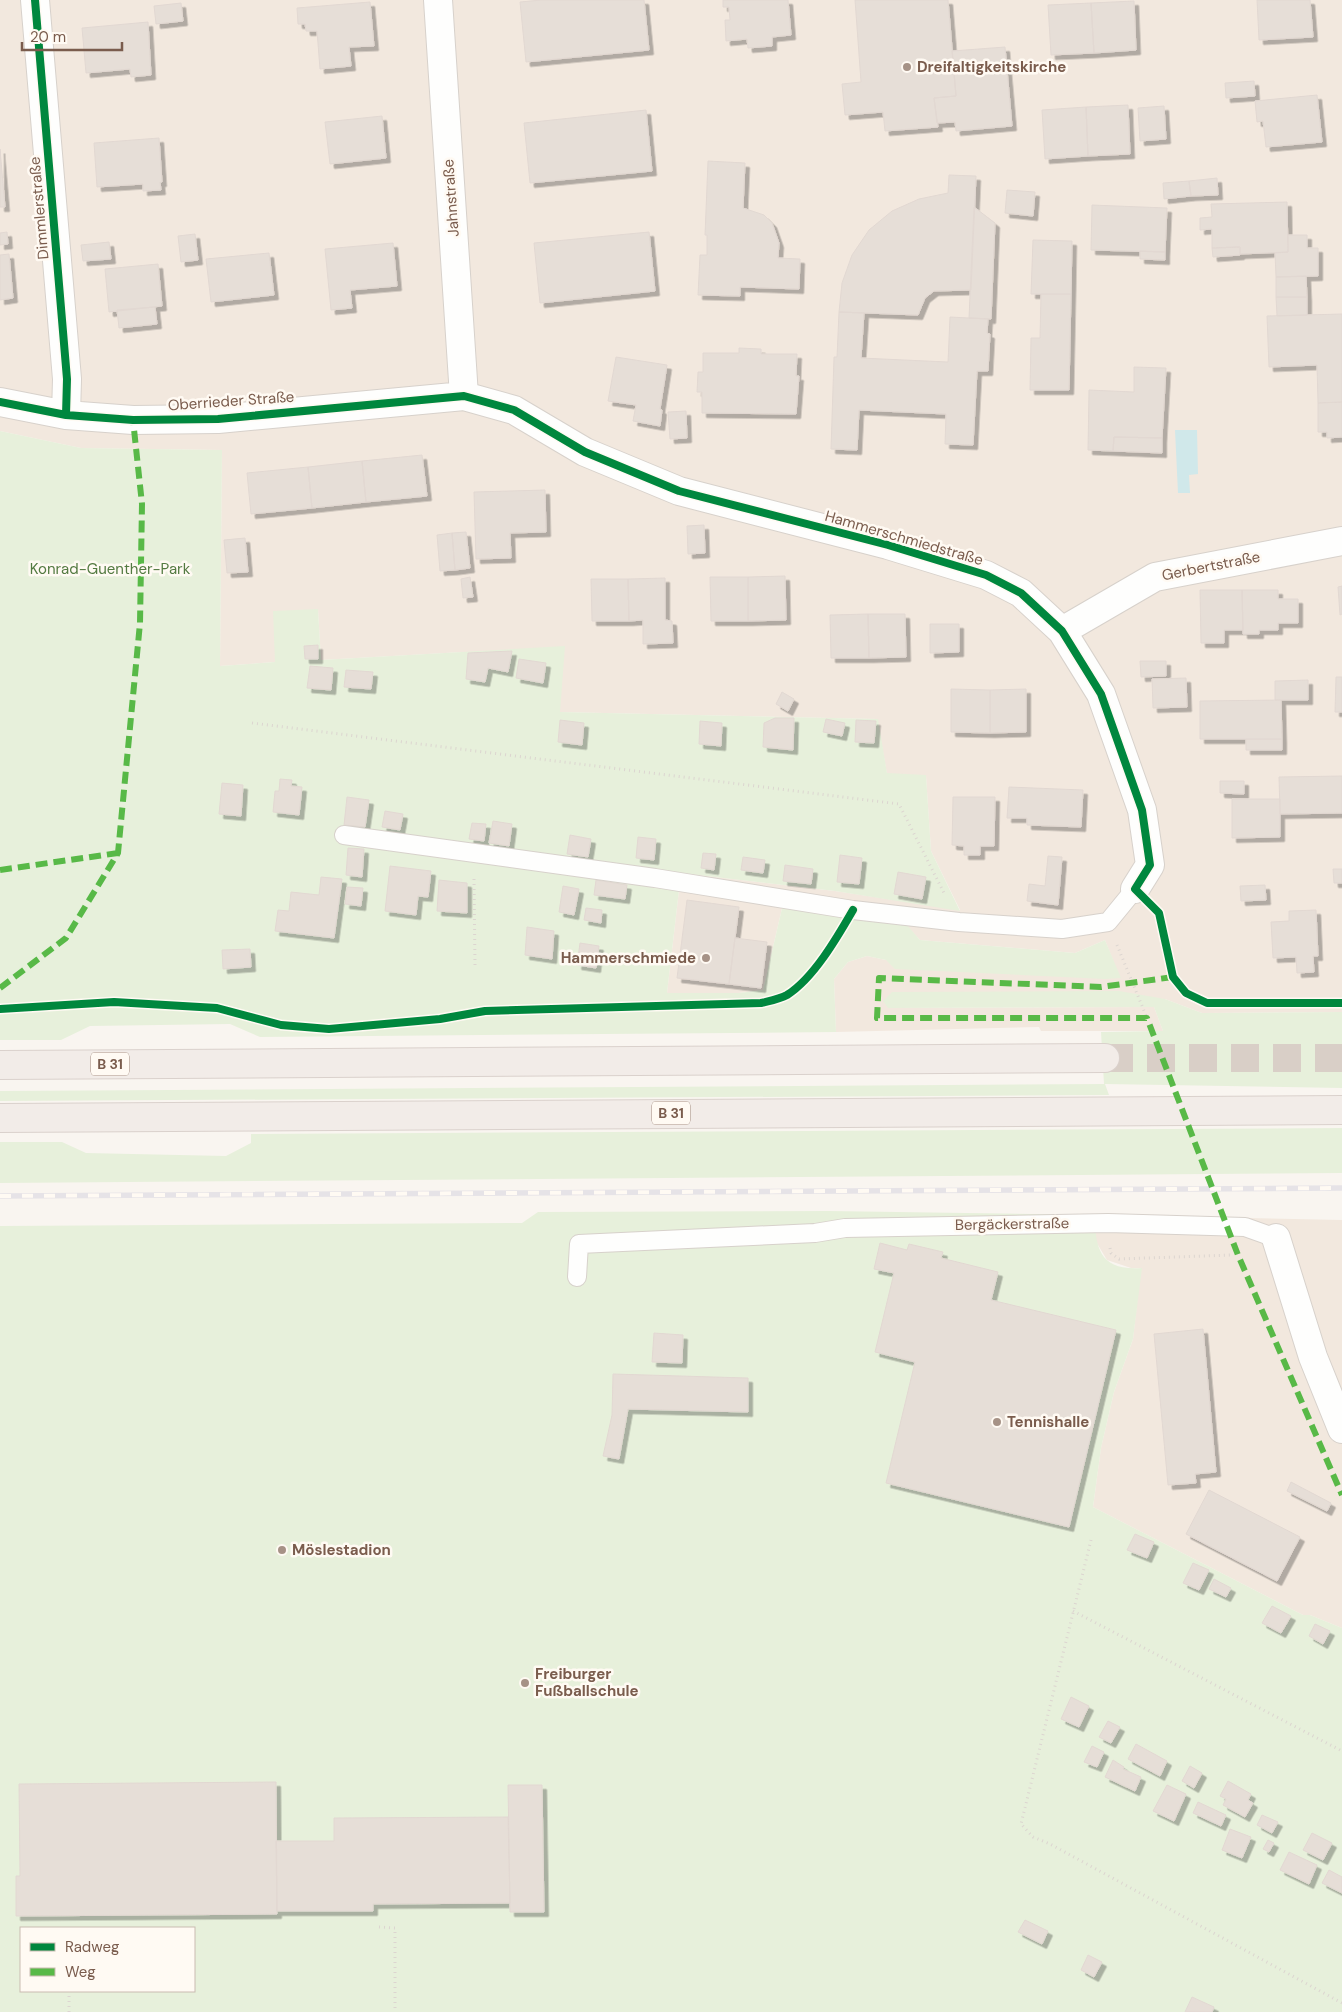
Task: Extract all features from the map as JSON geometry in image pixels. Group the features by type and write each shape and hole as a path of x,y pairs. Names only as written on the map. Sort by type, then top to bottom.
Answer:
{"highway":[{"name":"B 31","path":"0,1065 1105,1058"},
{"name":"B 31","path":"0,1118 1342,1110"}],"street":[{"name":"Dimmlerstraße","path":"35,0 67,379 66,415"},
{"name":"Jahnstraße","path":"438,0 464,396"},
{"name":"Oberrieder Straße","path":"0,402 66,415 133,420 218,419 464,396"},
{"name":"Hammerschmiedstraße","path":"464,396 514,410 585,452 679,492 888,545 986,575 1021,593 1062,631 1101,694 1142,810 1150,865 1135,889"},
{"name":"Gerbertstraße","path":"1062,631 1155,577 1342,541"},
{"name":"Bergäckerstraße","path":"1276,1238 1313,1357 1342,1429"}],"lane":[{"path":"344,836 655,878 853,910 959,922 1062,929 1108,922"},
{"name":"Hammerschmiedstraße","path":"1108,922 1135,889"},
{"name":"Bergäckerstraße","path":"577,1277 579,1244 815,1233 845,1228 1108,1223 1245,1227 1276,1238"}],"path":[{"path":"252,723 899,804 959,922"},
{"path":"474,854 475,966"},
{"path":"1108,922 1147,1018"},
{"path":"1136,1258 1238,1255"},
{"path":"1091,1540 1021,1824 1033,1837 1050,1844 1342,2003"},
{"path":"1073,1611 1342,1751"},
{"path":"379,1927 395,1928 395,2012"},
{"path":"69,1992 69,2012"}],"shaded area":[{"path":"0,0 1342,0 1342,1012 1202,1013 1165,999 888,1008 1154,1007 1163,1031 1041,1031 1039,1027 836,1032 834,979 848,962 867,956 886,960 1120,978 1105,940 1075,953 920,940 906,925 783,904 763,990 739,993 667,993 681,873 835,891 960,910 931,851 926,776 887,774 877,719 559,712 463,652 321,660 318,609 275,662 220,666 222,450 81,448 0,431"},
{"path":"1095,1215 1342,1220 1342,1628 1310,1615 1303,1615 1093,1507 1101,1448 1114,1392 1133,1339 1141,1268 1131,1268 1107,1260 1095,1240"}],"green space":[{"name":"Konrad-Guenther-Park","path":"0,431 81,448 222,450 220,666 275,662 273,611 318,609 321,660 565,646 560,712 878,719 887,773 926,775 931,851 960,911 835,891 681,873 667,993 739,993 763,990 783,904 907,925 920,940 1075,953 1105,940 1121,978 1105,979 895,969 886,960 867,956 848,962 834,979 836,1032 260,1037 230,1024 90,1026 61,1040 0,1040"},
{"path":"1119,991 1165,999 1202,1013 1342,1012 1342,1088 1105,1084 1109,1095 0,1101 0,1091 1104,1084 1101,1032 1163,1031 1154,1007 888,1008 883,1001 892,992"},
{"path":"1342,1128 1342,1173 0,1183 0,1142 62,1142 86,1153 226,1156 251,1143 251,1134"},
{"name":"Freiburger Fußballschule","path":"828,1211 1095,1215 1097,1238 1103,1256 1117,1266 1142,1268 1133,1339 1114,1392 1101,1448 1093,1507 1303,1615 1310,1615 1342,1628 1342,2012 0,2012 0,1226 522,1223 538,1212"}],"water":[{"path":"1175,430 1197,430 1198,474 1189,475 1190,493 1178,493"}],"building":[{"path":"541,0 644,0 649,50 526,62 520,2"},
{"path":"723,0 788,0 791,35 772,37 772,46 748,48 747,39 726,41 725,20 730,20 729,7 723,7"},
{"name":"Dreifaltigkeitskirche","path":"855,0 948,0 956,96 934,98 938,127 885,131 883,112 845,115 842,84 861,82"},
{"path":"1257,0 1310,0 1313,37 1259,40"},
{"path":"1134,1 1136,50 1094,53 1091,3"},
{"path":"370,2 374,46 349,47 351,66 320,69 317,31 306,31 305,24 298,24 297,8"},
{"path":"181,3 183,21 156,24 154,6"},
{"path":"1091,3 1094,53 1051,55 1048,5"},
{"path":"148,22 151,75 131,77 130,69 86,73 82,28"},
{"path":"1005,47 1012,126 956,131 955,122 937,123 934,98 956,96 952,51"},
{"path":"1254,81 1255,96 1226,98 1225,83"},
{"path":"1317,95 1322,142 1266,147 1263,121 1257,122 1255,101"},
{"path":"1128,105 1130,154 1088,156 1086,107"},
{"path":"1164,106 1166,139 1140,141 1138,108"},
{"path":"1086,107 1088,156 1045,159 1042,110"},
{"path":"646,110 652,171 530,183 524,123"},
{"path":"382,116 386,158 330,164 325,122"},
{"path":"159,138 161,190 143,191 143,184 97,187 94,143"},
{"path":"0,149 5,207 0,207"},
{"path":"708,161 745,163 743,208 764,215 772,223 779,243 778,258 800,259 799,289 740,287 740,296 698,295 700,255 707,255 707,235 705,235"},
{"path":"949,175 976,176 971,290 934,291 925,298 918,315 839,312 842,283 852,255 869,230 892,211 919,199 948,193"},
{"path":"1217,178 1218,195 1191,196 1189,181"},
{"path":"1189,181 1191,196 1164,199 1163,183"},
{"path":"1007,190 1035,192 1033,216 1005,213"},
{"path":"1287,202 1288,252 1240,254 1240,247 1212,248 1212,229 1200,230 1200,218 1212,217 1211,204"},
{"path":"1092,205 1167,208 1165,252 1091,250"},
{"path":"974,207 995,223 991,319 969,318"},
{"path":"7,232 8,244 0,245 0,233"},
{"path":"649,232 655,291 540,303 534,243"},
{"path":"195,234 198,260 181,262 178,236"},
{"path":"1288,235 1307,235 1307,248 1318,248 1318,276 1276,277 1275,253 1288,252"},
{"path":"1033,240 1072,241 1071,294 1031,294"},
{"path":"109,242 111,259 83,261 81,245"},
{"path":"393,243 397,286 350,290 352,308 331,310 325,249"},
{"path":"1240,247 1240,255 1213,257 1212,248"},
{"path":"1140,251 1165,252 1165,260 1140,259"},
{"path":"269,253 274,295 211,302 206,259"},
{"path":"9,254 13,298 0,300 0,255"},
{"path":"158,264 162,306 109,312 105,269"},
{"path":"1306,276 1307,297 1276,297 1276,277"},
{"path":"1041,294 1071,294 1069,390 1030,390 1031,338 1040,338"},
{"path":"1276,297 1307,297 1307,315 1277,316"},
{"path":"155,307 157,324 119,328 117,310"},
{"path":"839,312 864,313 861,358 948,362 950,317 988,319 987,333 990,334 988,371 977,371 973,445 945,444 946,414 859,410 857,450 831,449 834,357 837,357"},
{"path":"1342,314 1342,402 1318,403 1317,365 1269,367 1267,316"},
{"path":"739,348 761,349 761,354 797,354 796,376 799,376 796,414 702,413 702,392 697,392 698,372 703,372 703,353 739,353"},
{"path":"616,357 667,365 660,409 662,410 660,426 633,421 636,405 608,401"},
{"path":"1134,367 1166,368 1162,438 1114,437 1113,451 1088,450 1089,390 1134,392"},
{"path":"1342,402 1342,437 1327,438 1327,432 1318,432 1318,403"},
{"path":"686,411 687,438 670,439 668,412"},
{"path":"1114,437 1162,438 1162,453 1113,451"},
{"path":"422,455 427,496 366,502 362,461"},
{"path":"362,461 366,502 312,508 308,467"},
{"path":"308,467 312,508 251,514 247,473"},
{"path":"545,490 546,532 510,533 511,558 476,559 474,492"},
{"path":"704,525 705,553 688,554 687,526"},
{"path":"466,532 470,568 455,570 452,533"},
{"path":"452,533 455,570 440,571 437,535"},
{"path":"245,538 248,572 227,573 224,540"},
{"path":"785,576 786,620 748,621 748,577"},
{"path":"470,577 473,597 463,598 461,579"},
{"path":"710,577 748,577 748,621 711,621"},
{"path":"665,578 665,620 672,621 673,643 643,644 643,620 629,621 628,579"},
{"path":"591,579 628,579 629,621 592,621"},
{"path":"1342,586 1342,614 1340,615 1338,587"},
{"path":"1200,590 1242,590 1243,630 1224,630 1224,643 1201,643"},
{"path":"1242,590 1278,590 1278,599 1298,599 1298,623 1278,623 1278,630 1259,630 1259,634 1243,634"},
{"path":"868,614 869,658 831,658 830,615"},
{"path":"868,614 905,614 906,657 869,658"},
{"path":"930,624 959,624 959,652 930,653"},
{"path":"318,645 318,659 305,659 304,646"},
{"path":"512,651 508,672 488,668 485,682 466,679 468,653"},
{"path":"519,659 546,663 543,683 516,678"},
{"path":"1140,661 1166,661 1166,676 1141,677"},
{"path":"310,666 333,668 331,690 307,688"},
{"path":"346,670 373,672 371,689 344,687"},
{"path":"1336,677 1342,677 1342,712 1335,712"},
{"path":"1186,678 1187,707 1153,708 1152,679"},
{"path":"1308,680 1308,700 1275,700 1275,681"},
{"path":"951,689 990,690 990,733 951,732"},
{"path":"1026,689 1026,732 990,733 990,690"},
{"path":"782,692 794,699 788,711 776,704"},
{"path":"1281,700 1282,739 1200,739 1200,701"},
{"path":"775,718 794,718 793,750 763,747 764,723"},
{"path":"826,719 845,723 842,736 823,732"},
{"path":"560,720 584,723 582,745 558,742"},
{"path":"856,720 876,721 874,743 855,742"},
{"path":"700,721 722,723 721,746 699,744"},
{"path":"1246,739 1282,739 1282,750 1246,750"},
{"path":"1342,776 1342,813 1280,814 1279,777"},
{"path":"280,779 292,780 291,786 302,787 299,815 273,812 275,791 279,791"},
{"path":"1220,781 1244,781 1244,794 1220,793"},
{"path":"222,783 243,785 241,816 219,814"},
{"path":"1009,787 1083,790 1081,827 1027,825 1027,818 1007,818"},
{"path":"347,797 369,800 365,827 344,825"},
{"path":"953,797 995,797 994,846 980,846 980,855 964,855 964,846 952,845"},
{"path":"1232,799 1280,799 1280,837 1232,838"},
{"path":"385,811 403,814 400,830 382,827"},
{"path":"493,821 512,824 509,846 489,843"},
{"path":"472,823 486,824 484,841 469,839"},
{"path":"570,835 591,839 588,857 567,854"},
{"path":"638,837 656,839 654,860 636,858"},
{"path":"348,848 364,849 362,877 346,875"},
{"path":"703,853 716,854 714,870 701,868"},
{"path":"840,855 862,858 859,884 837,882"},
{"path":"1048,856 1062,857 1058,905 1027,901 1029,884 1045,886"},
{"path":"743,857 765,860 763,873 741,870"},
{"path":"785,865 813,869 811,884 783,881"},
{"path":"390,866 431,871 428,897 418,896 416,915 385,911"},
{"path":"1333,869 1342,869 1342,883 1334,883"},
{"path":"898,872 926,877 922,899 894,894"},
{"path":"321,877 342,879 334,938 275,931 278,910 289,911 291,892 319,895"},
{"path":"439,880 467,883 467,913 437,911"},
{"path":"596,880 627,885 625,899 594,895"},
{"path":"1265,885 1266,900 1241,901 1240,886"},
{"path":"563,886 579,889 574,915 559,912"},
{"path":"347,887 363,888 361,906 345,904"},
{"name":"Hammerschmiede","path":"687,900 739,907 729,984 677,978"},
{"path":"586,908 602,910 601,923 584,920"},
{"path":"1316,910 1318,956 1313,956 1314,972 1297,973 1296,957 1273,958 1271,922 1289,921 1289,911"},
{"path":"527,927 554,931 552,959 525,955"},
{"path":"735,938 767,942 761,988 729,984"},
{"path":"580,943 599,946 596,968 577,965"},
{"path":"250,949 251,967 223,969 222,950"},
{"name":"Tennishalle","path":"880,1243 907,1250 909,1244 943,1252 941,1258 998,1272 991,1300 1116,1330 1069,1527 886,1483 915,1362 875,1352 894,1273 874,1269"},
{"path":"1203,1329 1216,1472 1195,1474 1196,1483 1168,1485 1154,1334"},
{"path":"654,1333 683,1335 682,1363 652,1362"},
{"path":"613,1374 748,1378 748,1412 628,1409 619,1459 603,1456 612,1415"},
{"path":"1291,1482 1331,1503 1327,1511 1287,1491"},
{"path":"1209,1490 1300,1537 1277,1581 1186,1534"},
{"path":"1135,1534 1154,1542 1147,1558 1127,1550"},
{"path":"1193,1563 1209,1570 1199,1590 1183,1583"},
{"path":"1214,1579 1231,1588 1226,1597 1209,1589"},
{"path":"1272,1606 1291,1616 1281,1633 1262,1623"},
{"path":"1315,1624 1330,1631 1323,1644 1309,1636"},
{"path":"1071,1697 1089,1706 1079,1727 1061,1719"},
{"path":"1108,1721 1120,1727 1111,1743 1099,1737"},
{"path":"1136,1744 1167,1761 1160,1776 1128,1759"},
{"path":"1092,1746 1104,1752 1097,1767 1084,1762"},
{"path":"1113,1760 1124,1767 1123,1769 1141,1777 1135,1791 1105,1777"},
{"path":"1190,1766 1202,1773 1194,1788 1182,1781"},
{"path":"1228,1781 1251,1794 1248,1800 1253,1803 1245,1817 1223,1805 1226,1799 1220,1796"},
{"path":"276,1782 277,1914 16,1916 16,1876 20,1876 19,1784"},
{"path":"508,1785 542,1785 544,1912 510,1912"},
{"path":"1167,1785 1186,1794 1174,1821 1153,1811"},
{"path":"1198,1802 1226,1815 1221,1826 1193,1813"},
{"path":"1262,1815 1278,1822 1272,1833 1257,1825"},
{"path":"508,1817 510,1903 373,1904 373,1911 277,1911 276,1841 334,1841 334,1818"},
{"path":"1230,1829 1251,1837 1242,1858 1222,1850"},
{"path":"1312,1833 1332,1843 1323,1860 1303,1850"},
{"path":"1268,1840 1274,1843 1269,1852 1263,1849"},
{"path":"1289,1852 1317,1865 1309,1884 1280,1870"},
{"path":"1329,1870 1342,1877 1342,1893 1322,1883"},
{"path":"1025,1920 1048,1931 1042,1944 1018,1932"},
{"path":"1088,1955 1102,1962 1094,1977 1081,1970"},
{"path":"1192,1997 1214,2007 1212,2012 1185,2012"}],"tunnel":[{"path":"1105,1058 1342,1058"}],"railway":[{"path":"0,1196 1342,1188"}],"marked path":[{"path":"0,988 66,938 118,853 140,623 142,504 133,420"},
{"path":"0,870 118,853"},
{"path":"1173,977 1101,987 879,978 877,1018 1147,1018 1238,1255 1342,1495"}],"cycle path":[{"path":"35,0 67,379 66,415"},
{"path":"0,402 66,415 133,420 218,419 464,396 514,410 585,452 679,491 888,545 986,575 1021,593 1062,631 1101,694 1142,810 1150,865 1135,889 1159,913 1173,977 1186,993 1207,1003 1342,1003"},
{"path":"0,1009 114,1002 217,1008 281,1025 329,1029 440,1019 485,1011 761,1003 787,995 807,978 824,956 853,910"}],"place":[{"name":"Dreifaltigkeitskirche","path":"907,67"},
{"name":"Hammerschmiede","path":"706,958"},
{"name":"Tennishalle","path":"997,1422"},
{"name":"Möslestadion","path":"282,1550"},
{"name":"Freiburger Fußballschule","path":"525,1683"}]}
